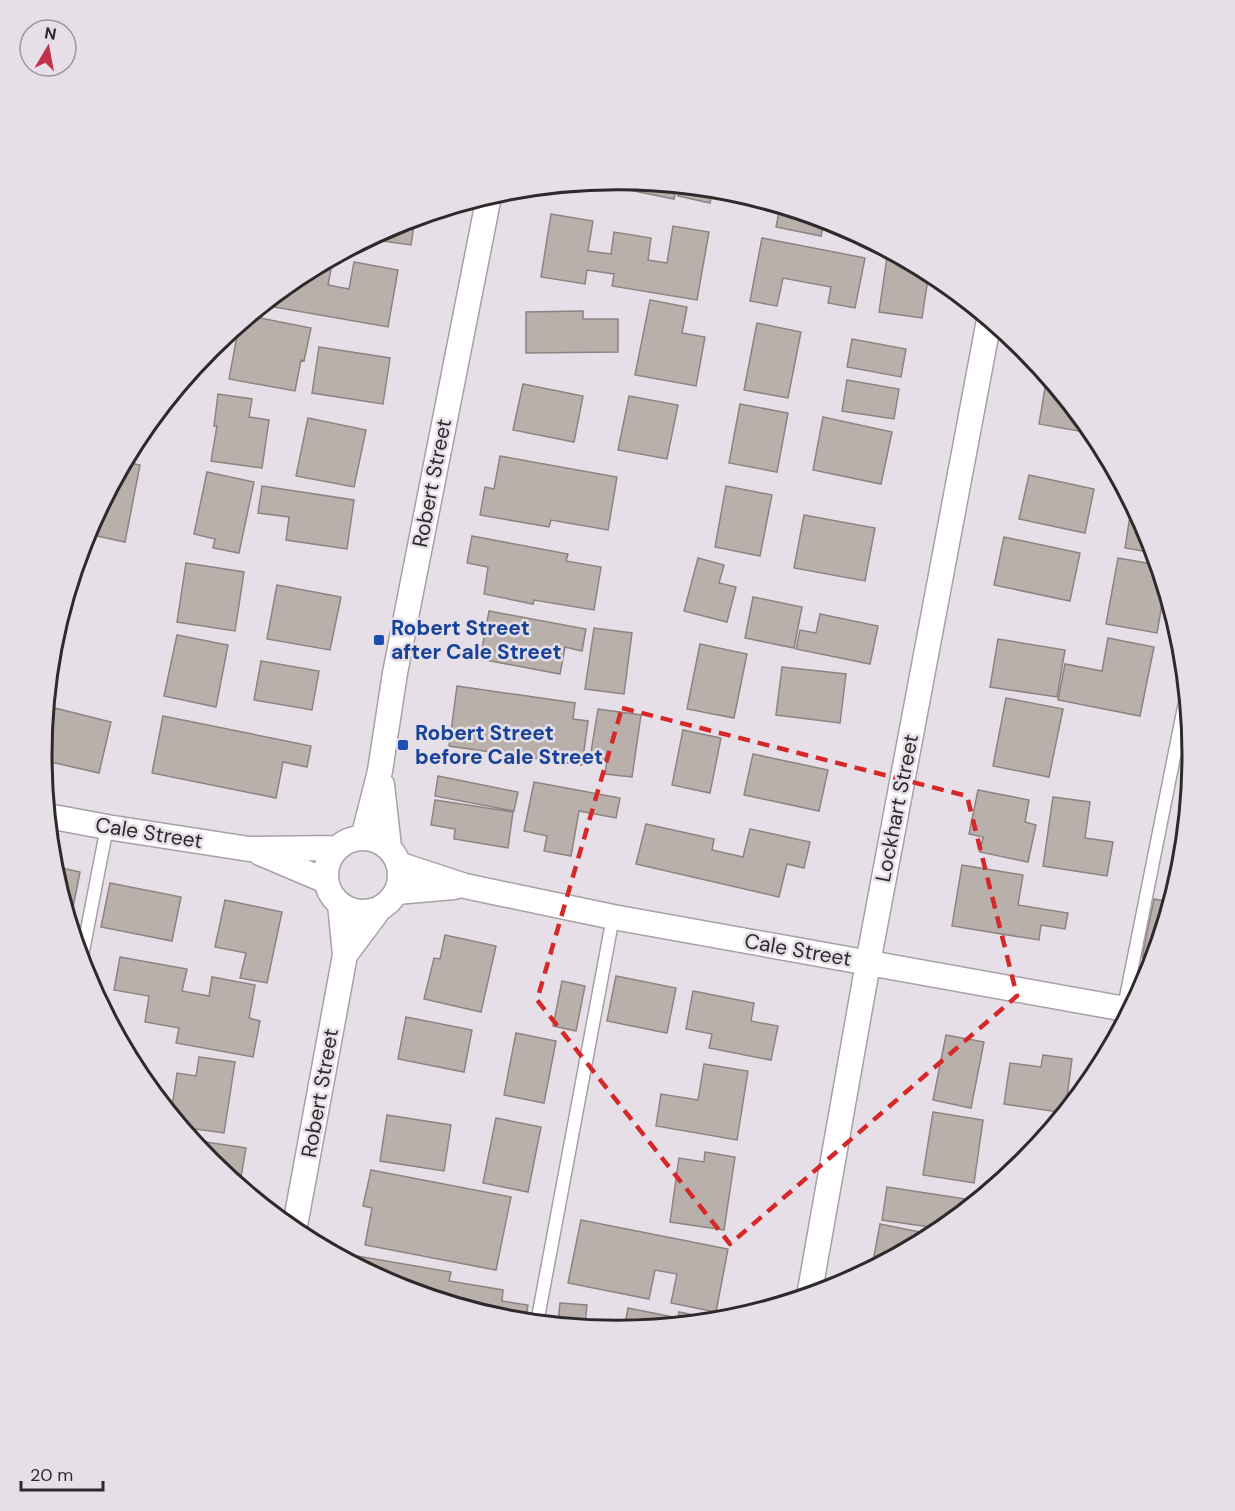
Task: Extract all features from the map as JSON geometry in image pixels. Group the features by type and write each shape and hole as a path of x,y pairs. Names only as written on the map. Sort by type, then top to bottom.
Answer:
{"street":[{"name":"Robert Street","path":"363,838 380,771 394,673 487,206"},
{"name":"Lockhart Street","path":"810,1287 987,329"},
{"name":"Robert Street","path":"380,771 393,856"},
{"name":"Cale Street","path":"56,818 249,849 336,848"},
{"path":"363,838 381,842 393,856 400,871 388,900 368,911 352,910 340,904 331,894 326,881 326,867 336,848 350,839 363,838"},
{"name":"Cale Street","path":"249,849 326,881"},
{"name":"Cale Street","path":"393,856 465,886 613,917 868,963 1118,1016"},
{"name":"Cale Street","path":"388,900 465,886"},
{"name":"Robert Street","path":"345,955 388,900"},
{"name":"Robert Street","path":"296,1219 345,955 340,904"}],"lane":[{"path":"1128,996 1181,722"},
{"path":"84,943 107,827"},
{"path":"538,1315 613,917"}],"highlighted area":[{"path":"622,708 967,796 1017,996 730,1244 537,1000"}],"building":[{"path":"633,191 675,194 674,199"},
{"path":"678,194 711,198 710,203 678,196"},
{"path":"551,214 593,221 588,251 611,254 614,232 651,238 648,260 667,263 673,226 709,232 697,300 612,286 614,274 587,270 585,284 541,277"},
{"path":"778,214 822,229 821,236 776,227"},
{"path":"413,229 411,245 385,241"},
{"path":"762,238 865,258 855,308 828,303 831,287 783,278 777,306 750,301"},
{"path":"887,259 927,284 922,318 879,312"},
{"path":"354,262 398,270 388,327 274,307 329,270 328,285 349,289"},
{"path":"650,300 687,307 682,333 705,337 696,386 635,375"},
{"path":"583,311 583,319 618,319 618,352 526,353 526,312"},
{"path":"261,318 311,328 304,361 301,360 295,391 229,379 236,339"},
{"path":"757,323 801,332 788,398 744,390"},
{"path":"852,339 906,349 901,377 847,367"},
{"path":"319,347 390,358 383,404 312,393"},
{"path":"847,380 899,389 894,419 842,411"},
{"path":"523,384 583,396 574,442 513,430"},
{"path":"1045,387 1079,431 1039,424"},
{"path":"218,394 252,399 249,417 269,420 262,468 211,461 217,426 214,426"},
{"path":"629,396 678,405 667,459 618,450"},
{"path":"740,404 788,413 777,472 729,463"},
{"path":"823,417 892,432 881,484 813,470"},
{"path":"308,418 366,430 354,487 296,476"},
{"path":"500,456 617,477 608,530 551,520 549,527 480,515 485,487 494,489"},
{"path":"134,464 140,465 125,542 97,536"},
{"path":"207,472 254,482 239,553 213,548 215,539 194,534"},
{"path":"1029,475 1094,489 1085,533 1019,519"},
{"path":"262,486 354,500 347,549 286,540 289,517 258,513"},
{"path":"726,486 772,495 760,556 715,547"},
{"path":"804,515 875,528 865,581 794,568"},
{"path":"1130,518 1144,551 1125,548"},
{"path":"472,536 568,554 566,561 601,567 594,610 534,600 533,604 484,594 488,567 467,563"},
{"path":"1004,537 1080,553 1070,601 994,585"},
{"path":"698,558 724,565 719,583 736,587 727,622 684,611"},
{"path":"1118,558 1149,563 1162,605 1157,633 1106,624"},
{"path":"186,563 244,572 235,631 177,622"},
{"path":"277,585 341,597 330,650 267,639"},
{"path":"753,597 802,607 794,648 745,638"},
{"path":"489,611 586,629 582,651 565,647 560,674 480,659"},
{"path":"820,614 878,626 870,664 796,649 800,630 816,633"},
{"path":"594,628 632,633 624,694 585,689"},
{"path":"177,635 228,645 216,707 164,696"},
{"path":"1108,638 1154,647 1140,716 1058,700 1065,664 1102,671"},
{"path":"998,639 1065,650 1057,697 990,687"},
{"path":"700,644 747,654 734,718 687,709"},
{"path":"261,661 319,671 312,710 254,700"},
{"path":"782,667 846,674 840,723 776,715"},
{"path":"457,686 575,703 573,719 588,721 582,765 449,746"},
{"path":"1006,698 1063,709 1049,777 993,766"},
{"path":"55,709 111,722 99,773 52,762"},
{"path":"598,709 641,715 632,777 605,774 607,760 590,758"},
{"path":"163,716 311,746 307,767 283,762 276,798 152,773"},
{"path":"683,730 721,738 710,793 672,785"},
{"path":"753,754 828,770 819,811 744,795"},
{"path":"438,776 518,792 514,811 435,796"},
{"path":"534,782 620,798 616,818 579,811 571,856 544,851 547,836 524,831"},
{"path":"978,790 1029,800 1025,822 1036,825 1028,862 980,852 983,837 969,834"},
{"path":"1053,797 1090,802 1085,838 1113,842 1107,876 1043,866"},
{"path":"435,800 513,812 508,848 454,839 455,829 431,825"},
{"path":"646,824 714,839 712,850 743,857 750,829 810,842 804,868 787,864 779,897 636,864"},
{"path":"962,865 1023,875 1018,905 1068,913 1065,929 1041,925 1039,940 952,926"},
{"path":"64,868 80,872 73,906"},
{"path":"110,883 181,897 172,941 101,927"},
{"path":"1154,899 1163,901 1153,937 1145,958 1142,957"},
{"path":"225,900 282,912 267,983 240,978 246,953 215,947"},
{"path":"445,935 496,946 481,1012 424,999 434,958 440,959"},
{"path":"120,957 187,969 182,991 209,996 212,977 255,985 249,1018 260,1021 253,1057 176,1043 179,1028 145,1022 149,996 114,990"},
{"path":"616,976 676,988 667,1033 607,1021"},
{"path":"562,981 585,986 576,1031 553,1026"},
{"path":"693,991 754,1003 751,1021 778,1026 771,1060 709,1048 712,1034 686,1029"},
{"path":"406,1017 472,1030 464,1072 398,1059"},
{"path":"516,1033 556,1041 544,1103 504,1095"},
{"path":"946,1035 984,1042 971,1108 933,1100"},
{"path":"1043,1055 1072,1059 1067,1098 1056,1112 1004,1104 1010,1063 1041,1067"},
{"path":"199,1057 235,1062 224,1133 194,1129 173,1103 177,1073 196,1076"},
{"path":"704,1064 748,1071 737,1140 656,1126 661,1094 698,1100"},
{"path":"933,1112 983,1120 974,1183 923,1175"},
{"path":"387,1115 451,1125 444,1171 380,1161"},
{"path":"496,1118 541,1127 528,1192 483,1183"},
{"path":"206,1142 246,1148 241,1176"},
{"path":"705,1152 735,1157 724,1230 670,1222 679,1158 704,1162"},
{"path":"371,1170 511,1197 496,1270 365,1245 372,1208 363,1206"},
{"path":"887,1187 967,1199 928,1227 882,1220"},
{"path":"581,1220 728,1249 716,1312 671,1303 677,1274 655,1270 649,1299 568,1283"},
{"path":"880,1224 920,1232 900,1245 877,1257 874,1256"},
{"path":"357,1256 451,1272 449,1281 503,1290 502,1301 528,1305 527,1313 436,1291"},
{"path":"560,1303 587,1305 586,1319 559,1317"},
{"path":"628,1308 675,1317 654,1319 626,1320"},
{"path":"679,1312 695,1315 678,1317"}],"place":[{"name":"Robert Street after Cale Street","path":"379,640"},
{"name":"Robert Street before Cale Street","path":"403,745"}]}
